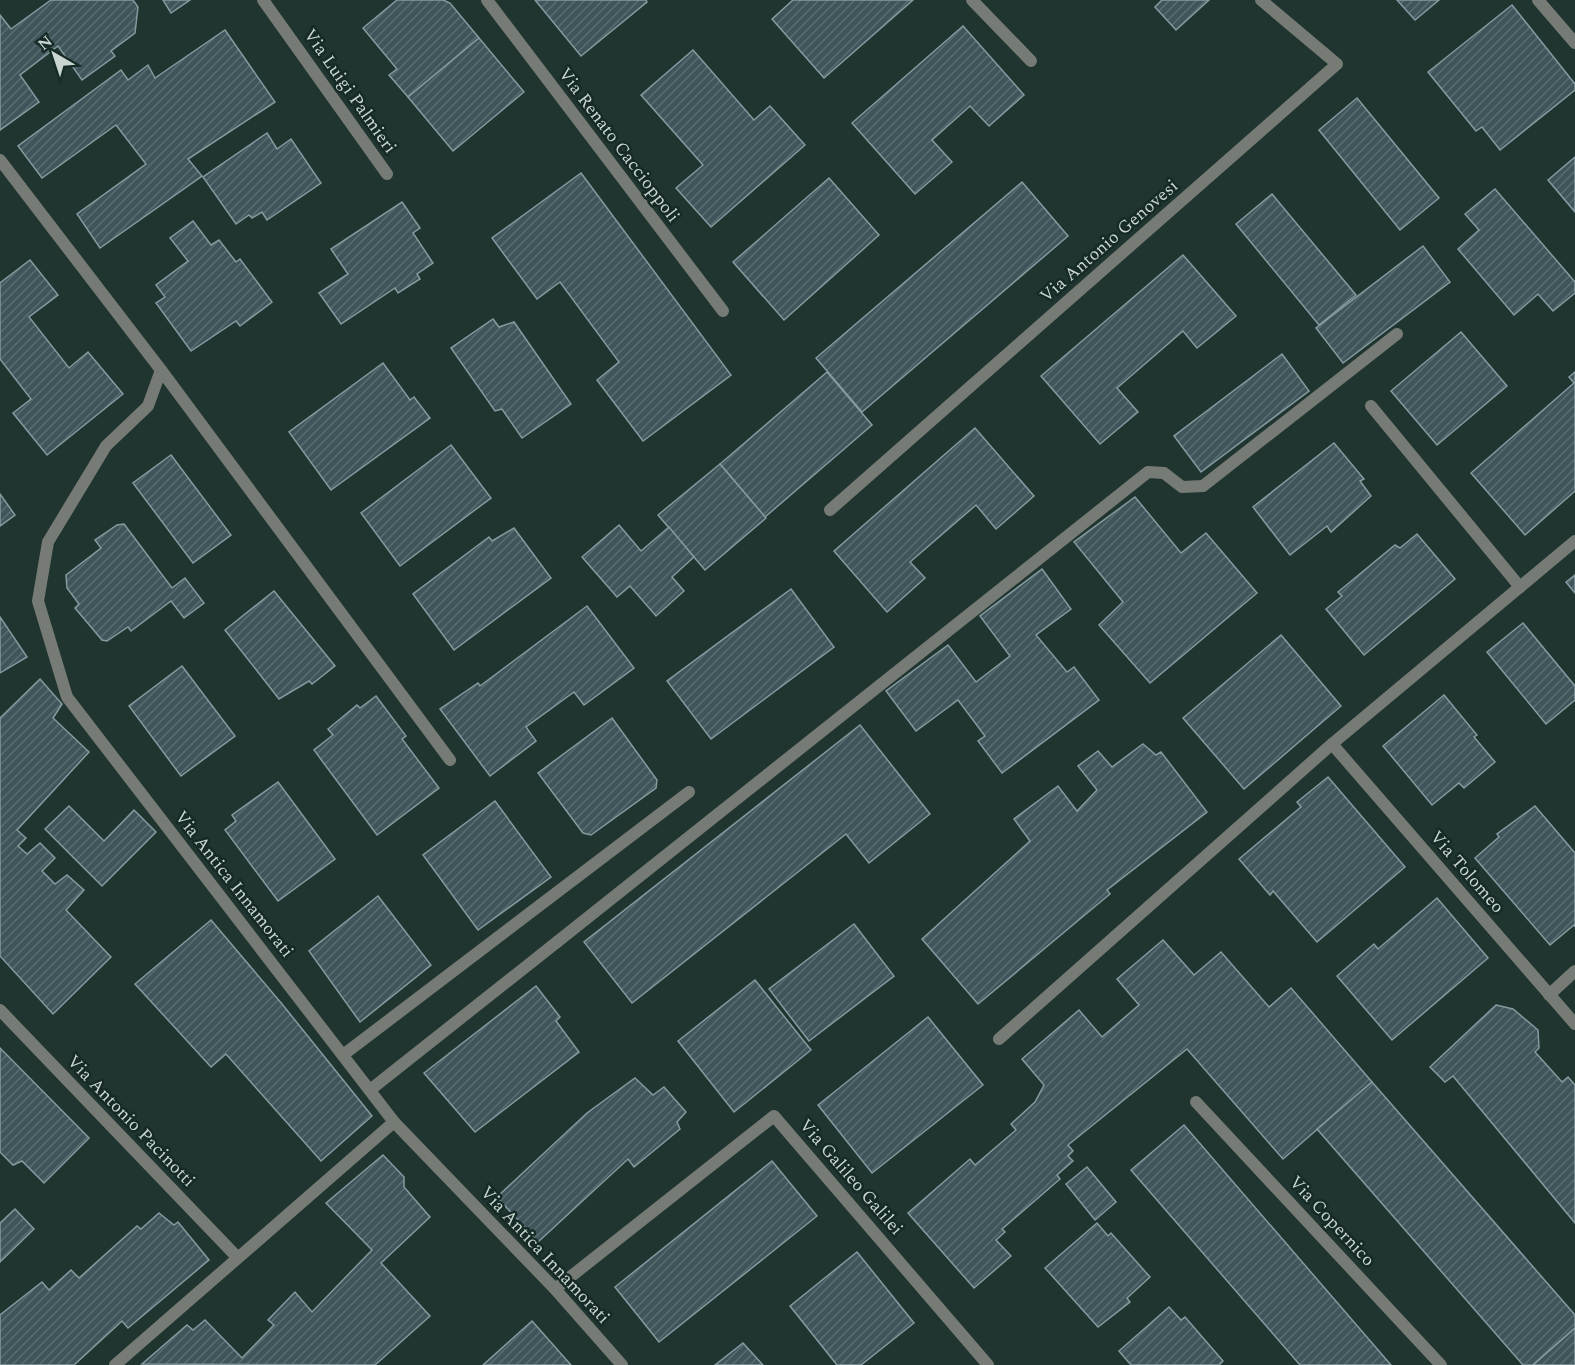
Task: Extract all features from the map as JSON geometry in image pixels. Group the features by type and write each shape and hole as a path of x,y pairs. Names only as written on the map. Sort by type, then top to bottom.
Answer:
{"street":[{"name":"Via Luigi Palmieri","path":"263,0 387,174"},
{"name":"Via Renato Caccioppoli","path":"487,0 723,311"},
{"path":"972,0 1031,61"},
{"name":"Via Antonio Genovesi","path":"830,510 1337,64 1261,0"},
{"path":"1538,0 1575,43"},
{"path":"0,160 161,370 450,760"},
{"path":"370,1090 1148,472 1164,473 1182,487 1203,486 1397,334"},
{"name":"Via Antica Innamorati","path":"161,370 148,406 106,446 48,542 38,601 67,697 394,1122 555,1289 622,1365"},
{"path":"1371,406 1520,587"},
{"path":"999,1039 1332,744 1575,541"},
{"name":"Via Tolomeo","path":"1332,744 1575,1024"},
{"path":"343,1055 689,792"},
{"path":"1549,994 1575,971"},
{"name":"Via Antonio Pacinotti","path":"0,1010 237,1257"},
{"name":"Via Copernico","path":"1196,1102 1441,1365"},
{"name":"Via Galileo Galilei","path":"555,1289 774,1116 988,1365"},
{"path":"115,1365 394,1122"}],"building":[{"path":"51,0 133,0 138,7 135,33 111,51 115,56 82,80 58,46 20,75 39,102 0,130 0,15 11,29"},
{"path":"163,0 190,0 171,13"},
{"path":"397,0 443,0 450,3 479,38 408,97 389,75 397,69 363,28"},
{"path":"535,0 646,0 647,2 581,56"},
{"path":"793,0 913,0 824,78 772,19"},
{"path":"1162,0 1209,0 1176,30 1155,7"},
{"path":"1397,0 1439,0 1415,20"},
{"path":"1512,5 1575,84 1575,90 1500,150 1482,127 1476,131 1428,72"},
{"path":"963,26 1024,95 989,126 970,106 932,140 952,162 915,194 852,123"},
{"path":"225,30 275,102 188,159 202,176 100,248 77,214 146,164 116,125 42,178 18,146 121,70 128,80 148,65 155,78"},
{"path":"479,38 524,92 453,151 408,97"},
{"path":"693,50 754,120 770,106 805,145 711,227 676,188 703,165 641,95"},
{"path":"1357,98 1439,198 1400,230 1319,130"},
{"path":"267,133 277,149 291,139 321,183 267,220 262,212 252,218 249,215 236,224 203,177"},
{"path":"1575,157 1575,212 1548,180"},
{"path":"581,173 731,375 643,441 597,380 619,362 560,282 537,299 492,238"},
{"path":"829,178 879,235 784,320 733,262"},
{"path":"1022,182 1068,236 862,412 816,358"},
{"path":"1495,189 1575,282 1575,293 1553,311 1538,294 1514,315 1458,249 1479,230 1465,214"},
{"path":"1272,194 1356,295 1319,325 1236,224"},
{"path":"402,202 420,228 413,233 433,263 417,274 420,279 398,293 395,288 341,324 319,293 348,274 331,249"},
{"path":"193,221 211,245 219,240 236,262 240,259 272,302 240,326 236,321 191,351 156,303 165,297 156,285 188,261 170,238"},
{"path":"1423,246 1450,282 1343,363 1316,328"},
{"path":"1183,255 1236,316 1197,348 1183,331 1117,388 1138,412 1100,444 1041,376"},
{"path":"30,260 58,295 29,317 69,368 88,352 123,394 47,455 13,413 31,399 0,359 0,283"},
{"path":"493,319 499,327 514,322 571,404 522,438 502,409 495,411 451,348"},
{"path":"1461,332 1507,386 1437,445 1391,391"},
{"path":"1282,354 1309,391 1201,472 1174,436"},
{"path":"383,363 410,400 414,397 430,418 331,490 289,432"},
{"path":"827,372 872,425 765,517 720,464"},
{"path":"1575,372 1575,491 1525,535 1471,473 1574,383 1569,377"},
{"path":"975,428 1034,496 996,529 976,505 910,562 925,578 887,612 834,551"},
{"path":"1334,443 1364,479 1360,481 1371,496 1331,532 1327,526 1290,555 1253,507"},
{"path":"451,445 491,498 400,566 361,513"},
{"path":"171,455 231,535 193,563 133,483"},
{"path":"720,464 766,518 705,570 658,515"},
{"path":"0,494 15,515 0,526"},
{"path":"1135,497 1181,553 1206,533 1257,593 1150,683 1099,625 1123,602 1074,542"},
{"path":"124,524 172,588 185,578 204,603 184,618 171,601 131,631 128,627 107,641 102,640 75,608 79,604 67,588 66,575 101,548 95,540 117,525"},
{"path":"619,525 641,551 669,527 694,557 672,577 684,591 656,616 630,586 617,597 582,557"},
{"path":"514,528 551,578 454,650 413,594 489,537 492,541"},
{"path":"1417,534 1455,579 1364,655 1326,609 1342,596 1338,592 1395,545 1400,548"},
{"path":"1042,569 1071,609 1036,635 1067,672 1074,667 1099,700 1002,773 978,741 985,736 958,700 916,731 886,691 948,645 976,682 1010,656 980,616"},
{"path":"1575,575 1575,593 1566,582"},
{"path":"791,589 834,647 711,739 667,681"},
{"path":"274,591 335,666 312,684 309,681 279,699 225,630"},
{"path":"587,606 634,668 584,705 574,692 526,727 536,741 490,776 440,709 478,683 480,686"},
{"path":"0,617 27,657 0,673"},
{"path":"1523,623 1575,686 1575,700 1546,724 1487,652"},
{"path":"1281,635 1341,706 1244,789 1183,718"},
{"path":"182,666 235,736 181,776 129,706"},
{"path":"40,679 62,704 53,718 89,752 17,830 26,838 18,846 27,854 40,843 55,858 42,871 55,884 67,875 84,890 66,910 111,957 53,1014 0,956 0,718"},
{"path":"1444,695 1477,735 1474,737 1495,762 1464,788 1459,783 1432,805 1383,746"},
{"path":"376,696 406,736 402,739 439,788 377,835 314,750 333,735 328,729 357,705 360,708"},
{"path":"612,718 657,780 656,788 591,835 583,833 538,773"},
{"path":"860,725 930,814 869,863 846,834 632,1003 584,942"},
{"path":"1143,744 1156,755 1161,752 1207,812 1107,890 1110,894 978,1004 922,939 1030,841 1014,819 1058,786 1077,811 1097,790 1078,766 1098,751 1112,767"},
{"path":"1328,777 1405,867 1317,942 1273,891 1270,895 1239,859 1301,807 1297,802"},
{"path":"278,782 335,859 278,901 225,830 236,821 232,815"},
{"path":"495,801 551,877 478,930 423,855"},
{"path":"69,806 104,841 134,810 156,832 102,886 45,829"},
{"path":"1535,806 1575,853 1575,927 1574,925 1550,945 1475,858 1499,837 1497,834"},
{"path":"378,896 431,965 360,1022 309,951"},
{"path":"1437,898 1488,958 1392,1040 1337,976 1374,944 1378,949"},
{"path":"211,920 372,1116 321,1161 226,1054 211,1067 135,984"},
{"path":"854,924 894,976 809,1041 769,989"},
{"path":"1163,940 1194,975 1221,952 1269,1007 1291,988 1372,1082 1283,1159 1187,1049 1068,1145 1073,1151 1068,1156 1073,1161 1057,1175 1060,1179 1002,1229 1005,1232 996,1240 1011,1256 974,1288 908,1213 970,1159 975,1165 1016,1130 1011,1124 1035,1102 1044,1085 1022,1059 1079,1010 1102,1037 1139,1005 1117,979"},
{"path":"755,980 811,1050 734,1112 678,1041"},
{"path":"536,986 560,1017 556,1021 579,1052 475,1132 424,1073"},
{"path":"1496,1005 1513,1009 1538,1030 1539,1048 1535,1052 1562,1082 1568,1077 1575,1085 1575,1223 1453,1076 1445,1082 1430,1067"},
{"path":"928,1017 983,1085 872,1173 818,1105"},
{"path":"0,1048 89,1138 44,1183 22,1161 13,1165 0,1152"},
{"path":"635,1078 653,1095 664,1087 686,1112 677,1122 680,1129 634,1167 628,1159 538,1242 497,1197 587,1113"},
{"path":"1372,1082 1575,1315 1575,1328 1533,1365 1523,1365 1317,1129"},
{"path":"1184,1125 1391,1365 1300,1365 1131,1170"},
{"path":"383,1155 404,1177 404,1187 430,1217 381,1263 430,1316 375,1365 142,1364 187,1325 193,1330 205,1320 242,1358 274,1325 268,1320 295,1292 312,1312 372,1250 326,1203"},
{"path":"772,1161 817,1216 659,1342 615,1287"},
{"path":"1087,1167 1116,1202 1095,1220 1066,1184"},
{"path":"15,1209 34,1229 0,1262 0,1223"},
{"path":"159,1213 174,1225 178,1222 209,1260 128,1328 122,1321 74,1365 0,1365 0,1315 42,1282 49,1290 71,1270 79,1278 137,1226 141,1229"},
{"path":"1097,1223 1108,1236 1111,1233 1150,1277 1127,1298 1130,1302 1098,1327 1045,1268"},
{"path":"857,1252 914,1323 861,1365 837,1365 790,1306"},
{"path":"1169,1307 1181,1320 1185,1317 1223,1361 1219,1365 1131,1365 1119,1351"},
{"path":"532,1321 571,1365 483,1365"},
{"path":"1575,1328 1575,1365 1533,1365"},
{"path":"743,1343 763,1365 715,1365"}]}
